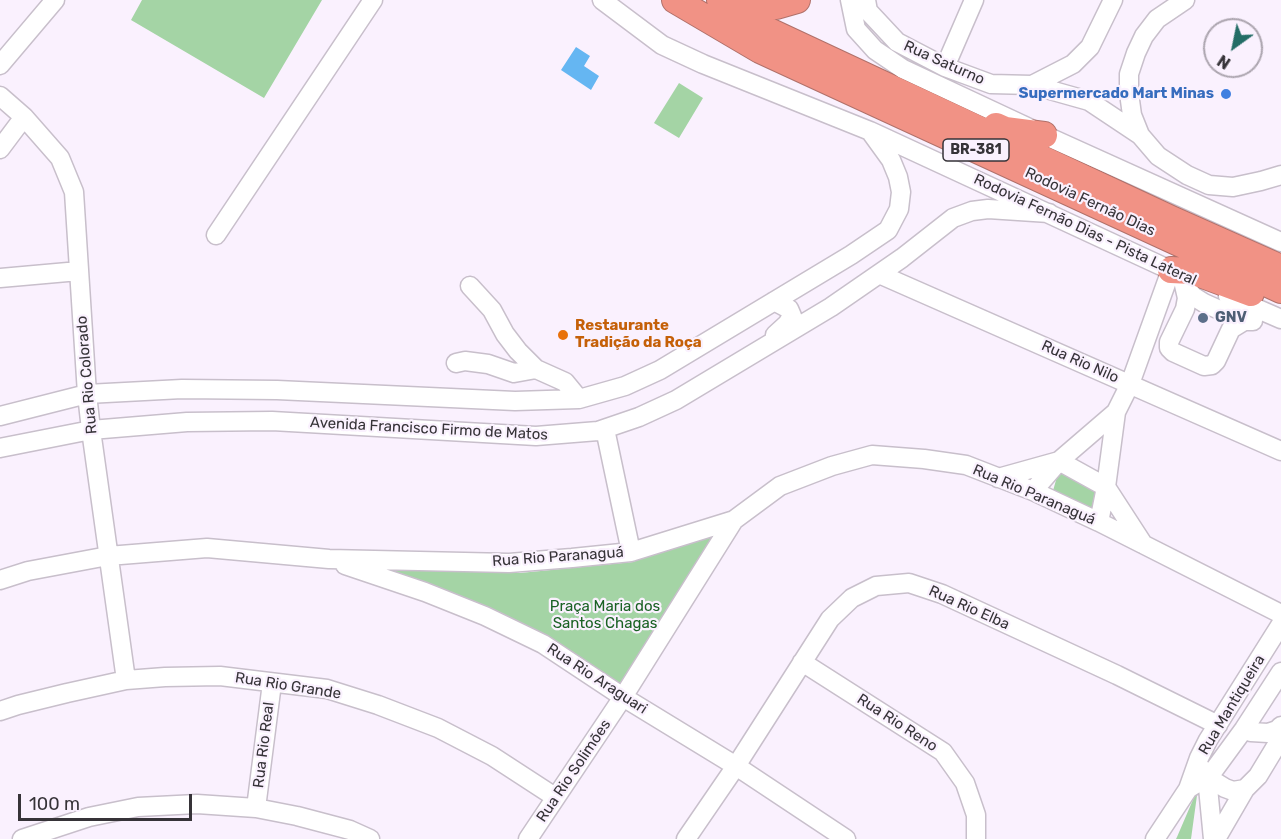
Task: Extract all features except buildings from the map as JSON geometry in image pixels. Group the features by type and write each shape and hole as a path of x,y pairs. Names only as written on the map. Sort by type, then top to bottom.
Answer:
{"highway":[{"name":"Rodovia Fernão Dias","path":"675,0 760,50 1281,290"},
{"name":"Rodovia Fernão Dias","path":"720,0 769,31 1281,268"},
{"path":"736,0 759,7 776,6 797,0"},
{"path":"880,84 900,87 1005,130 1044,135"},
{"path":"1179,277 1192,271 1279,313"}],"street":[{"path":"0,65 55,0"},
{"path":"216,235 373,0"},
{"name":"BR-381","path":"602,0 629,21"},
{"path":"615,0 629,21"},
{"name":"BR-381","path":"850,0 856,29 874,50 903,69 1281,242"},
{"name":"Rua Saturno","path":"866,0 868,11 897,42 945,67 992,84 1032,85 1073,64 1090,47 1113,0"},
{"path":"945,67 974,0"},
{"path":"1140,135 1132,115 1129,74 1144,36 1157,19 1185,0"},
{"name":"Rodovia Fernão Dias - Pista Lateral","path":"629,21 662,45 703,64 870,131 1049,213 1179,277 1193,296 1244,321"},
{"path":"1032,85 1089,101 1140,135 1158,156 1187,175 1209,185 1233,187 1281,175"},
{"name":"Rua Rio Colorado","path":"0,96 24,117 60,158 74,192 87,394 126,680"},
{"path":"0,149 24,117"},
{"name":"Avenida Francisco Firmo de Matos","path":"0,416 87,394 182,390 277,390 515,401 579,399 625,386 660,370 851,255 888,230 899,209 901,192 891,160 870,131"},
{"name":"Avenida Francisco Firmo de Matos","path":"0,448 91,430 187,422 272,421 536,436 598,431 639,417 676,399 831,307 953,218 972,211 988,209 1049,213"},
{"path":"0,278 79,271"},
{"name":"Rua Rio Nilo","path":"879,274 1281,451"},
{"path":"1179,277 1187,298 1185,309 1169,342 1169,348 1204,366 1212,365 1216,361 1231,329 1244,321 1258,321 1279,313"},
{"path":"1099,522 1116,412 1179,277"},
{"path":"470,286 492,310 505,334 518,351 536,369 565,382 579,399"},
{"path":"756,351 787,324 792,316 789,309 774,301"},
{"path":"456,363 465,361 488,364 514,373 536,369"},
{"path":"272,421 278,403 277,390"},
{"path":"1033,491 1059,461 1116,412"},
{"path":"605,429 631,552"},
{"name":"Rua Rio Paranaguá","path":"0,580 28,571 108,556 207,548 329,559 509,563 631,552 734,520 780,486 832,466 872,455 966,465 1033,491 1281,614"},
{"path":"998,478 1059,461 1106,487 1143,544"},
{"name":"Rua Rio Solimões","path":"528,839 623,697 734,520"},
{"name":"Rua Rio Araguari","path":"329,559 425,592 485,616 543,644 623,697 736,766 837,837"},
{"name":"Rua Rio Elba","path":"686,839 830,620 852,598 876,586 909,582 942,594 1117,675 1218,725"},
{"name":"Rua Mantiqueira","path":"1155,839 1188,789 1199,758 1218,725 1281,624"},
{"name":"Rua Rio Reno","path":"802,662 943,752 965,783 976,815 976,839"},
{"name":"Rua Mantiqueira","path":"1188,789 1207,777 1220,762 1281,672"},
{"name":"Rua Rio Grande","path":"0,711 37,700 126,680 165,677 220,676 327,690 378,705 438,728 492,756 555,797"},
{"name":"Rua Rio Real","path":"256,808 272,683"},
{"path":"1244,729 1251,732 1268,733 1281,726"},
{"path":"1214,839 1245,789 1258,776 1281,738"},
{"path":"1199,758 1207,777 1233,791 1245,789"},
{"path":"1207,777 1214,839"},
{"path":"22,839 89,817 138,807 197,804 256,808 297,816 350,830 370,839"}],"green space":[{"path":"142,0 322,0 264,98 131,20"},
{"path":"679,83 703,98 679,138 654,123"},
{"path":"1059,470 1100,489 1092,513 1052,494"},
{"name":"Praça Maria dos Santos Chagas","path":"710,531 719,539 617,688 384,575 382,567 520,573 633,562"},
{"path":"1198,788 1191,839 1176,839 1177,837"}],"water":[{"path":"576,47 590,56 584,66 599,76 591,90 561,70"}],"place":[{"name":"Supermercado Mart Minas","path":"1226,94"},
{"name":"GNV","path":"1203,318"},
{"name":"Restaurante Tradição da Roça","path":"563,335"}]}
